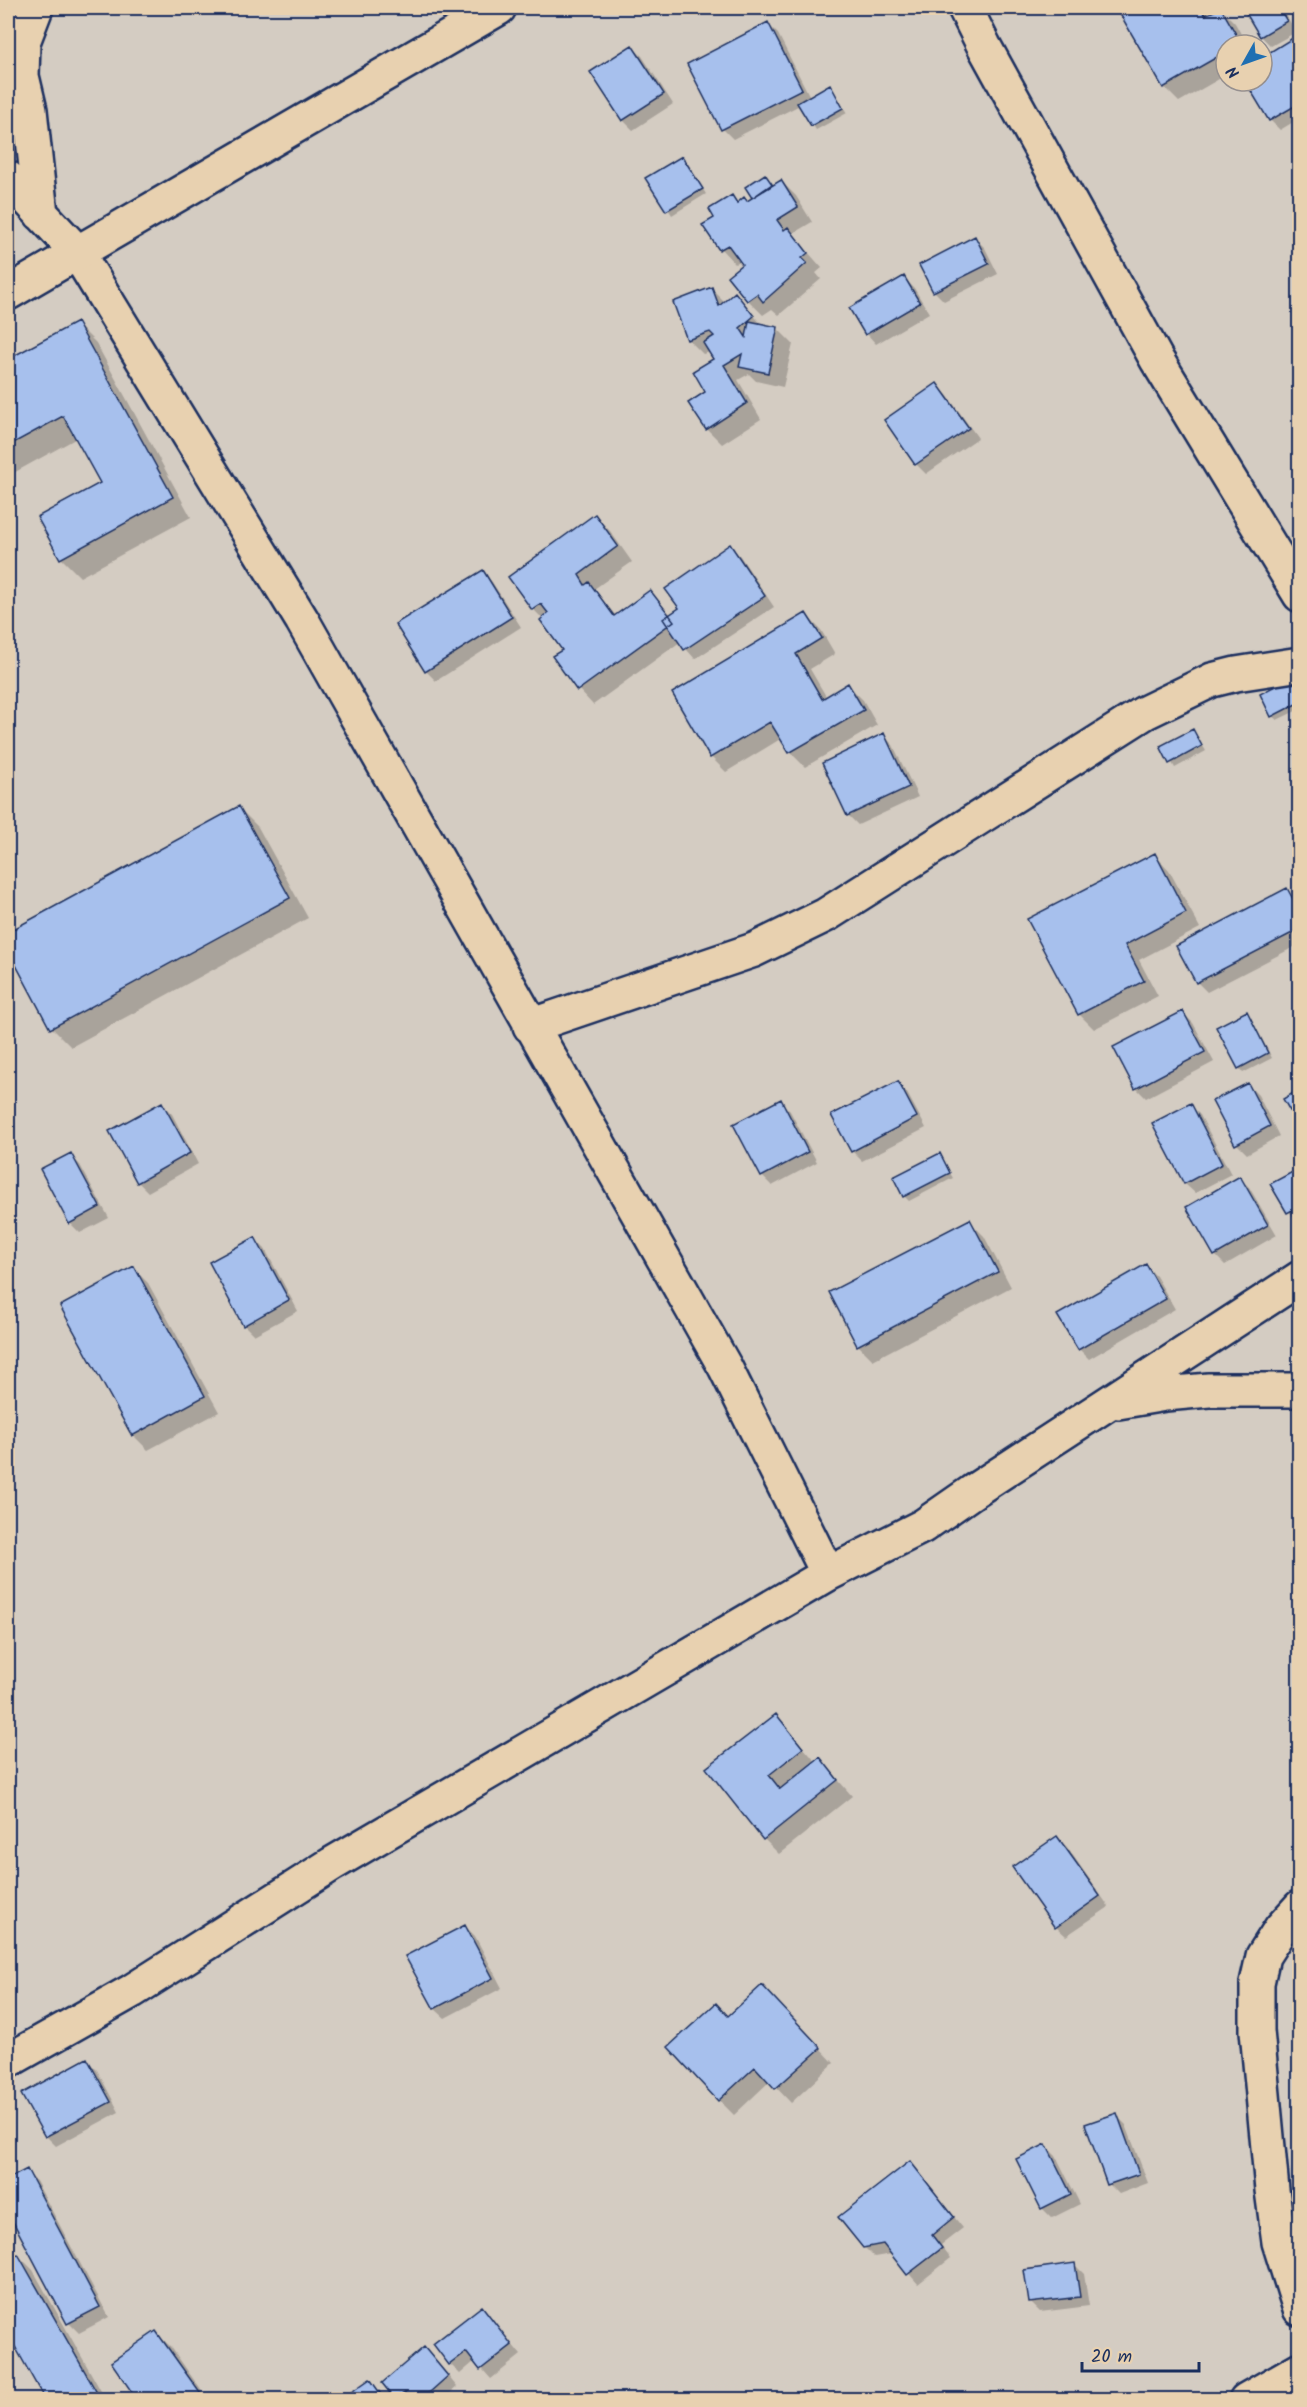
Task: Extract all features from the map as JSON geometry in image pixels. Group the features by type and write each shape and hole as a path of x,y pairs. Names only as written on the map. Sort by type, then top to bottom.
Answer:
{"street":[{"path":"36,8 23,42 22,76 33,134 42,214"},
{"path":"8,293 499,8"},
{"path":"965,8 1157,360 1299,595"},
{"path":"8,178 77,252 302,620 725,1367 828,1574"},
{"path":"530,1026 754,950 826,915 1144,713 1212,680 1299,664"},
{"path":"8,2061 132,1991 332,1864 828,1574 923,1527 1299,1278"},
{"path":"1266,1390 1299,1417"},
{"path":"1107,1404 1187,1392 1299,1390"},
{"path":"1299,1907 1281,1928 1263,1956 1257,1983 1257,2012 1272,2190 1279,2242 1299,2309"},
{"path":"1246,2400 1299,2368"}],"building":[{"path":"1131,8 1200,8 1205,15 1221,8 1235,33 1214,33 1214,59 1163,88 1120,14"},
{"path":"1243,8 1279,8 1287,21 1267,33 1258,33"},
{"path":"768,22 802,89 721,130 687,64"},
{"path":"1296,36 1300,42 1300,103 1269,121 1252,93 1274,93 1274,50"},
{"path":"632,45 664,94 622,121 590,72"},
{"path":"830,84 843,108 811,126 797,103"},
{"path":"682,156 703,189 666,211 645,178"},
{"path":"765,174 772,184 752,198 745,187"},
{"path":"781,180 798,207 777,220 784,230 788,227 808,253 802,258 807,263 763,302 757,294 747,301 727,276 742,264 728,245 719,250 702,225 714,218 709,209 732,195 737,203 744,197 747,201"},
{"path":"975,236 989,264 933,292 919,265"},
{"path":"904,276 920,303 865,335 849,308"},
{"path":"712,287 719,306 735,292 754,316 740,328 746,337 749,321 778,327 768,373 739,367 742,354 724,365 747,403 706,430 688,403 705,392 693,371 713,359 703,343 714,336 710,332 687,340 673,302"},
{"path":"77,322 173,497 60,559 37,517 100,483 63,416 8,446 8,359"},
{"path":"937,383 969,428 915,465 884,420"},
{"path":"595,514 618,546 579,575 585,585 589,582 614,616 650,590 674,621 577,691 552,656 562,650 540,620 548,613 541,604 532,610 508,577"},
{"path":"730,544 765,596 684,650 663,619 679,608 665,589"},
{"path":"483,570 512,617 425,672 395,624"},
{"path":"806,613 822,638 796,654 822,699 848,683 864,710 789,753 770,722 710,758 672,693"},
{"path":"1300,673 1300,702 1271,717 1260,694"},
{"path":"1193,729 1202,746 1169,764 1160,746"},
{"path":"884,733 909,787 847,816 822,763"},
{"path":"239,806 290,898 50,1029 8,950 8,932"},
{"path":"1155,853 1186,913 1125,945 1144,981 1078,1015 1027,919"},
{"path":"1287,888 1300,912 1300,929 1196,983 1176,946"},
{"path":"1183,1011 1205,1052 1135,1089 1113,1047"},
{"path":"1247,1011 1268,1053 1238,1069 1216,1027"},
{"path":"898,1081 917,1117 851,1152 831,1115"},
{"path":"1248,1083 1270,1126 1235,1145 1212,1101"},
{"path":"1300,1089 1300,1128 1283,1099"},
{"path":"781,1099 808,1152 761,1177 733,1124"},
{"path":"162,1102 190,1153 137,1183 109,1131"},
{"path":"1191,1103 1222,1164 1184,1184 1152,1123"},
{"path":"71,1153 100,1207 69,1224 40,1169"},
{"path":"940,1153 950,1173 903,1197 893,1177"},
{"path":"1300,1168 1300,1206 1287,1213 1270,1184"},
{"path":"1240,1176 1268,1225 1214,1256 1186,1207"},
{"path":"970,1219 998,1272 857,1346 829,1292"},
{"path":"255,1237 289,1300 243,1326 209,1262"},
{"path":"1146,1264 1166,1299 1078,1350 1057,1315"},
{"path":"134,1266 205,1396 132,1436 60,1306"},
{"path":"776,1714 803,1748 769,1775 780,1789 820,1757 838,1780 763,1840 706,1768"},
{"path":"1057,1836 1100,1896 1055,1928 1012,1867"},
{"path":"465,1925 493,1978 434,2009 405,1956"},
{"path":"762,1985 821,2048 775,2089 755,2067 718,2101 668,2047 716,2003 728,2016"},
{"path":"87,2058 111,2102 45,2137 21,2094"},
{"path":"1117,2113 1139,2174 1107,2185 1085,2124"},
{"path":"1046,2144 1071,2194 1041,2209 1016,2159"},
{"path":"910,2161 954,2217 932,2235 942,2248 907,2275 883,2244 863,2248 838,2217"},
{"path":"27,2169 100,2307 67,2324 8,2212 8,2179"},
{"path":"18,2254 101,2400 45,2400 8,2334 8,2260"},
{"path":"1075,2263 1080,2297 1029,2303 1024,2270"},
{"path":"482,2306 512,2345 480,2370 466,2352 449,2365 433,2344"},
{"path":"156,2331 205,2400 133,2400 136,2398 111,2362"},
{"path":"424,2347 448,2376 421,2400 411,2400 405,2393 394,2398 382,2383"},
{"path":"370,2379 385,2400 340,2400"}]}
